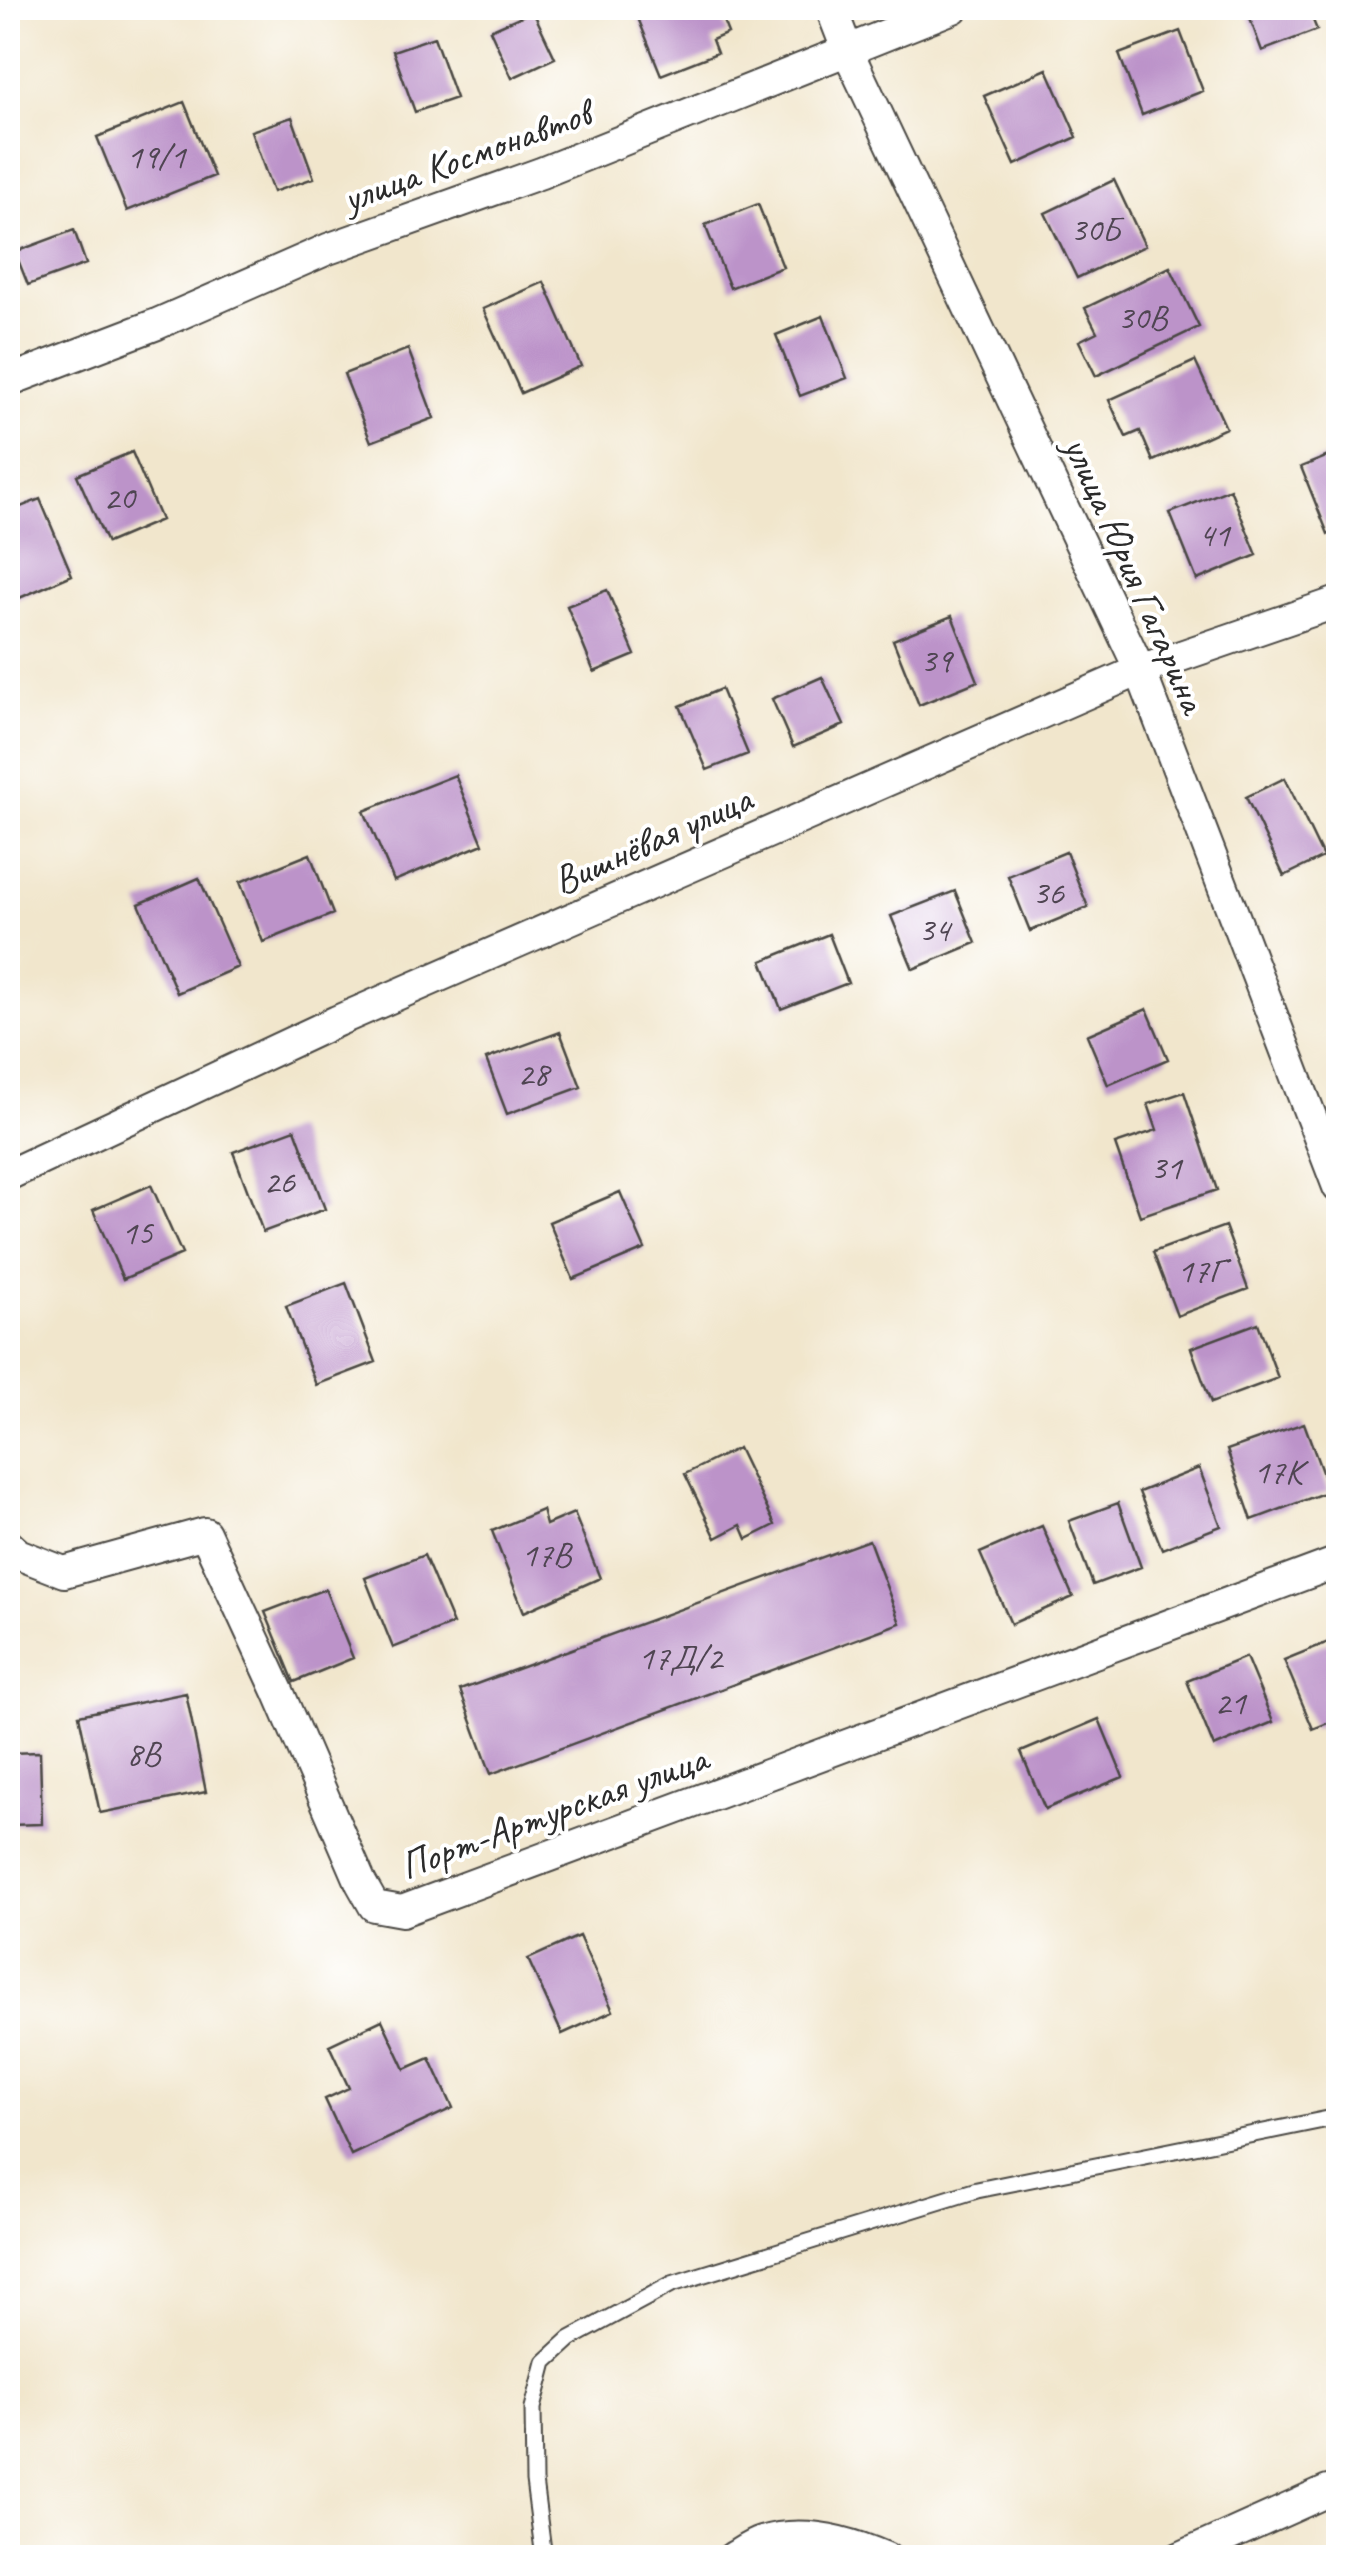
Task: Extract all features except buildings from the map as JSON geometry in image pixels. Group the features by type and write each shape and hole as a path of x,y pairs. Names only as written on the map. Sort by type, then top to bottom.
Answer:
{"street":[{"name":"улица Юрия Гагарина","path":"832,8 848,52 1140,670 1338,1187"},
{"name":"улица Космонавтов","path":"8,380 157,324 328,249 540,173 953,8"},
{"name":"Вишнёвая улица","path":"8,1175 337,1020 1140,670 1338,602"},
{"name":"Порт-Артурская улица","path":"8,1545 18,1554 64,1572 205,1533 361,1883 374,1906 402,1911 1338,1562"},
{"path":"1179,2558 1328,2491"},
{"path":"732,2558 762,2542 810,2536 863,2547 886,2558"}],"lane":[{"path":"544,2558 534,2481 533,2408 545,2362 570,2339 672,2284 978,2190 1338,2117"}]}
